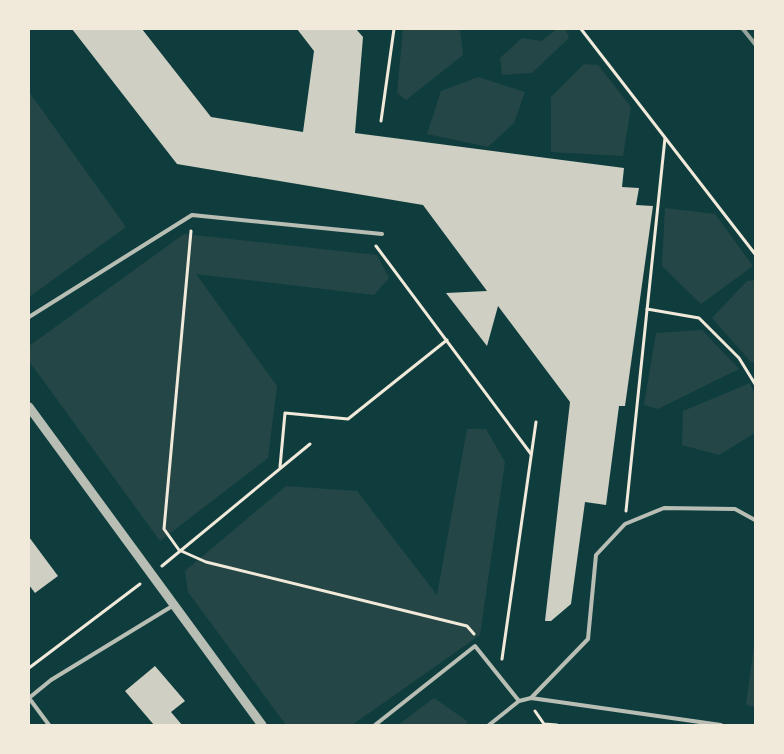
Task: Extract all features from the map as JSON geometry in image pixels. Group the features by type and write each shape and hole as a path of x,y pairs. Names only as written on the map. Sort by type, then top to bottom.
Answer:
{"street":[{"path":"29,407 262,725"}],"lane":[{"path":"29,317 192,215 382,234"},
{"path":"531,698 588,639 596,556 625,524 664,508 735,509 755,520"},
{"path":"49,725 29,698 51,680 174,605"},
{"path":"375,725 475,646 519,700"},
{"path":"489,725 519,700 531,698 721,725"}],"path":[{"path":"381,121 394,29"},
{"path":"581,29 755,254"},
{"path":"625,524 665,138"},
{"path":"192,215 164,529 180,550 206,562 467,626 480,641"},
{"path":"366,232 531,454"},
{"path":"648,309 699,318 739,358 755,384"},
{"path":"280,468 285,413 348,419 447,340"},
{"path":"501,667 536,422"},
{"path":"29,668 152,575 310,444"},
{"path":"526,699 544,724 557,725"}],"shaded area":[{"path":"403,29 460,29 463,55 406,100 397,93"},
{"path":"557,29 566,30 569,38 532,73 502,75 500,58 522,38 541,41"},
{"path":"584,64 598,65 631,107 623,156 551,152 551,97"},
{"path":"478,77 525,92 514,123 488,147 427,134 441,91"},
{"path":"29,92 126,227 29,297"},
{"path":"665,208 715,214 753,266 701,304 662,266"},
{"path":"184,234 377,255 389,278 374,295 196,274 277,386 268,458 160,541 29,361 29,346"},
{"path":"755,280 755,361 752,363 712,318 747,281"},
{"path":"702,330 739,369 658,409 644,405 656,333"},
{"path":"750,383 755,396 755,433 719,455 682,445 683,411"},
{"path":"467,429 486,429 505,462 480,635 352,725 286,725 188,592 185,571 286,486 357,491 437,595"},
{"path":"755,638 755,707 746,705"},
{"path":"434,698 467,721 467,725 398,725"}],"building":[{"path":"72,29 142,29 211,117 303,132 314,51 297,29 356,29 363,37 355,133 624,168 622,187 639,188 636,205 653,206 625,406 619,406 606,505 585,502 571,604 551,621 545,621 570,402 498,306 487,346 446,293 487,291 423,205 177,164"},
{"path":"29,537 58,576 35,593 29,585"},
{"path":"155,666 185,701 171,712 182,725 154,725 125,691"}],"railway":[{"path":"743,29 755,44"}]}
